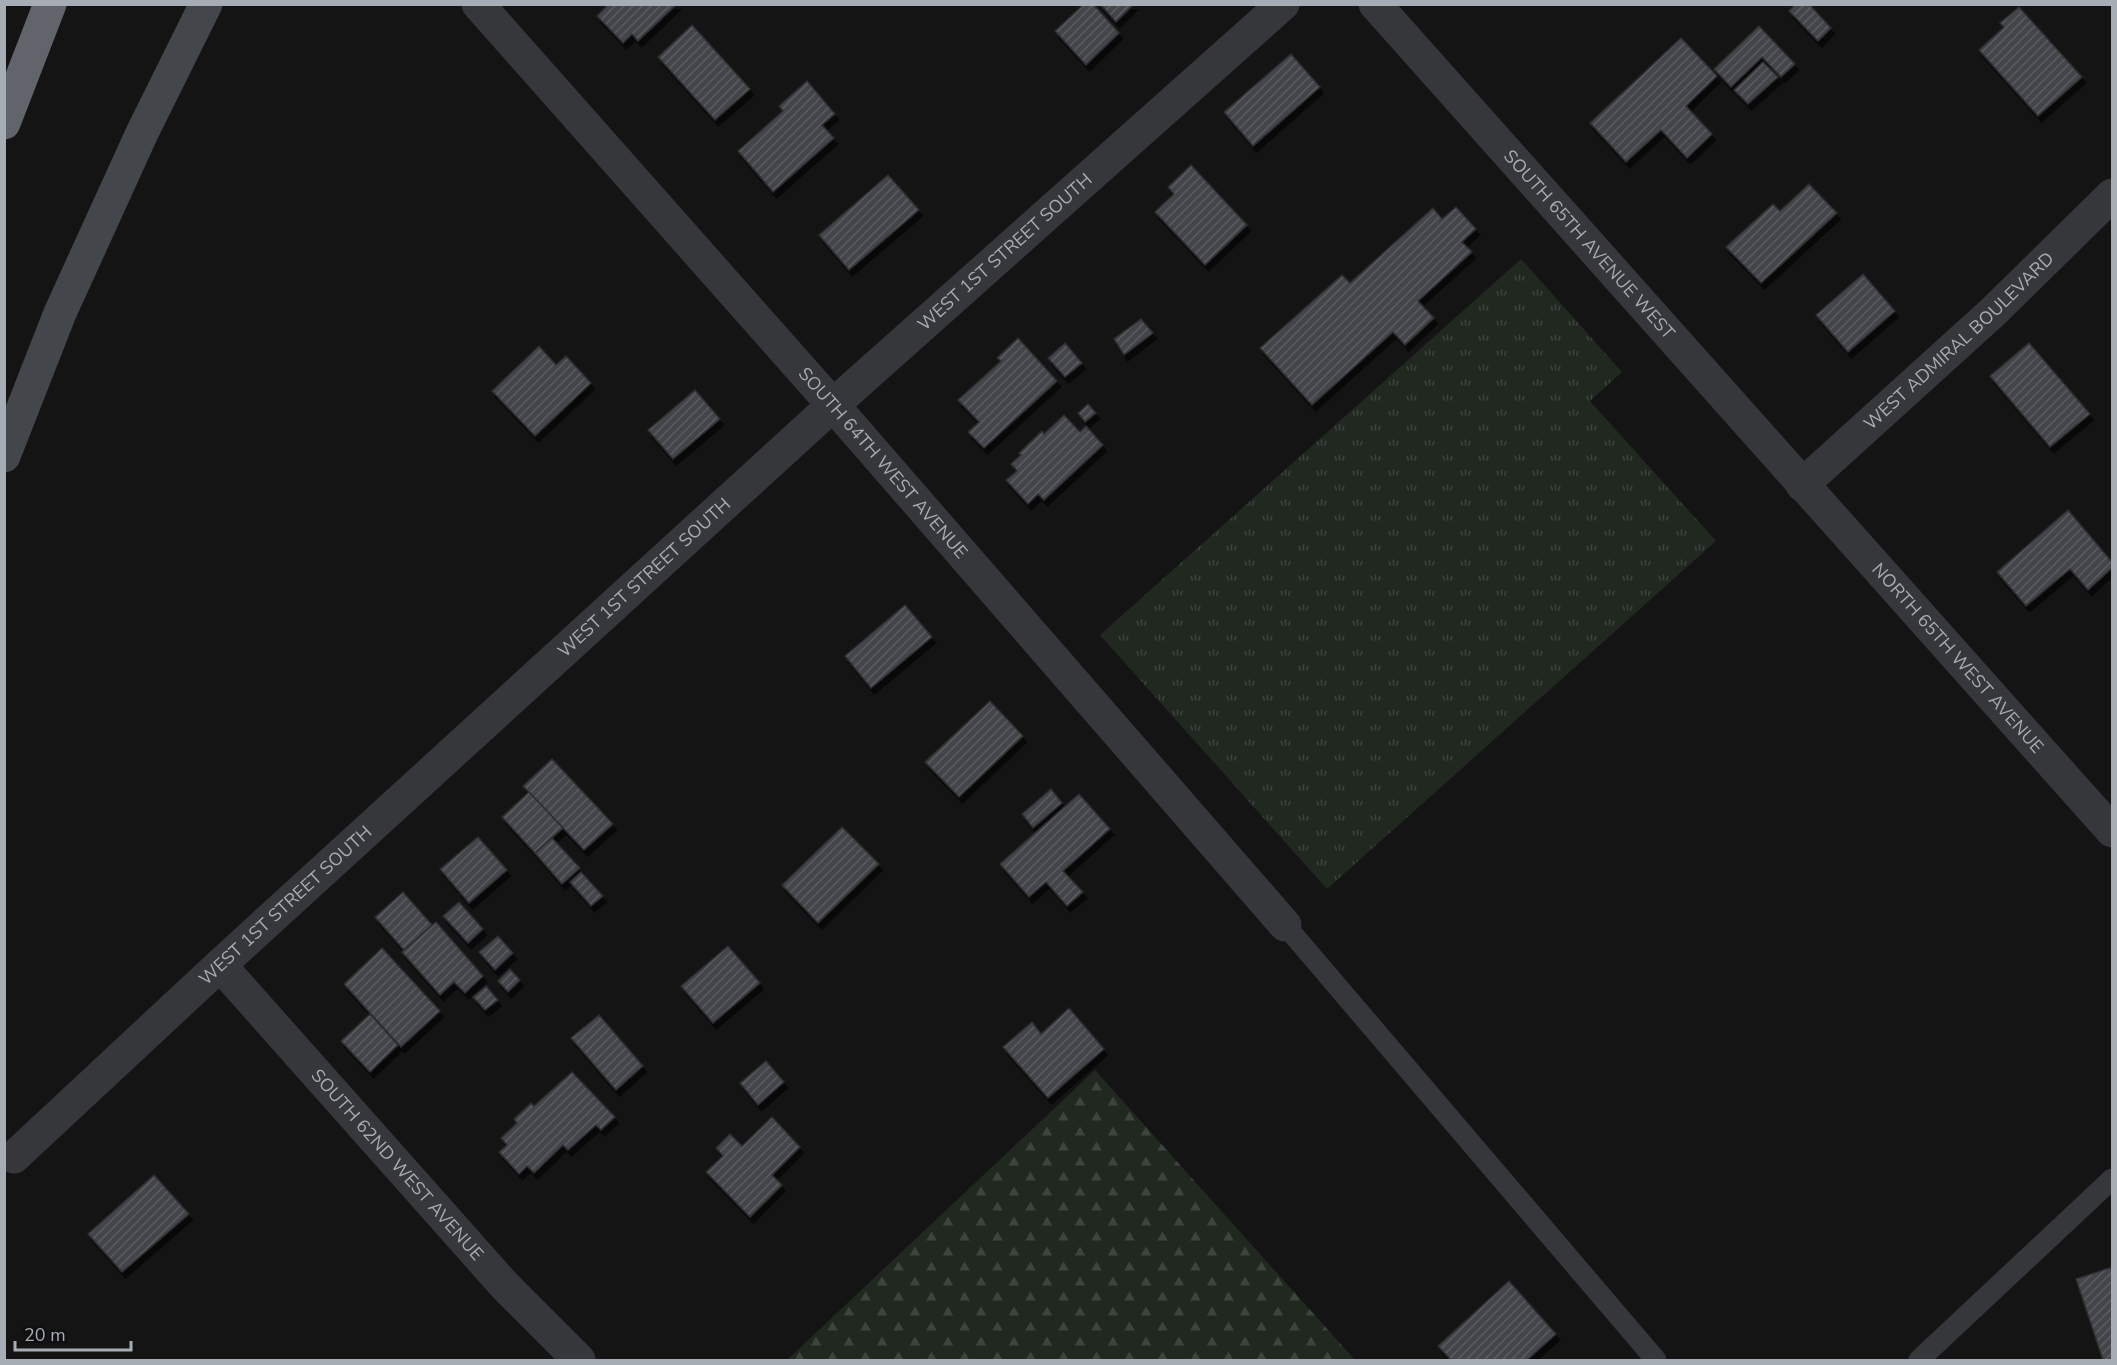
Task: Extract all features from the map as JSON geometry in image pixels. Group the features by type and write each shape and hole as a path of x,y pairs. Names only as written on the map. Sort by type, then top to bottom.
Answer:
{"highway":[{"path":"4,123 50,4"}],"main road":[{"path":"4,456 70,292 142,133 206,4"}],"street":[{"name":"SOUTH 64TH WEST AVENUE","path":"478,4 833,405 1286,925"},
{"name":"WEST 1ST STREET SOUTH","path":"14,1157 220,965 833,405 1283,4"},
{"name":"SOUTH 65TH AVENUE WEST","path":"1375,4 1802,485"},
{"name":"WEST ADMIRAL BOULEVARD","path":"1802,485 1994,311 2112,195"},
{"name":"NORTH 65TH WEST AVENUE","path":"1802,485 2112,831"},
{"name":"SOUTH 62ND WEST AVENUE","path":"220,965 506,1287 579,1360"}],"lane":[{"path":"1286,925 1656,1360"},
{"path":"1919,1360 2112,1179"}],"green space":[{"path":"1521,259 1622,372 1590,401 1716,541 1327,889 1100,635"},
{"path":"1095,1070 1355,1360 787,1360"}],"building":[{"path":"604,4 677,4 638,41 632,34 623,43 597,16 606,7"},
{"path":"1084,4 1093,4 1119,33 1086,65 1055,31"},
{"path":"1100,4 1134,4 1116,22"},
{"path":"1796,4 1809,4 1831,28 1818,41 1789,11"},
{"path":"2019,7 2082,77 2038,116 1979,50 2004,27 2000,23"},
{"path":"692,25 750,89 715,120 658,57"},
{"path":"1759,26 1795,64 1781,77 1762,57 1731,87 1714,69"},
{"path":"1681,38 1717,76 1686,106 1712,134 1687,158 1661,130 1626,162 1590,123"},
{"path":"1291,54 1320,87 1253,146 1224,112"},
{"path":"1763,62 1778,77 1748,104 1734,90"},
{"path":"807,81 835,114 822,125 834,138 773,192 738,151 783,111 779,106"},
{"path":"1191,165 1247,225 1205,265 1155,212 1174,194 1168,187"},
{"path":"888,175 919,210 849,270 819,235"},
{"path":"1809,184 1837,213 1761,283 1726,247 1773,204 1780,211"},
{"path":"1456,207 1476,229 1462,242 1472,252 1418,301 1434,318 1405,345 1393,332 1312,405 1260,348 1342,275 1350,283 1433,208 1442,219"},
{"path":"1863,274 1895,311 1848,352 1816,315"},
{"path":"1141,319 1153,333 1124,355 1114,339"},
{"path":"1018,338 1057,381 984,448 968,432 979,422 958,400 1001,361 997,358"},
{"path":"1065,343 1082,363 1065,377 1048,358"},
{"path":"2029,343 2090,414 2050,447 1990,376"},
{"path":"539,346 556,365 566,356 591,383 535,436 492,391"},
{"path":"695,390 720,419 673,459 648,430"},
{"path":"1088,404 1096,413 1085,422 1078,413"},
{"path":"1064,415 1080,432 1086,426 1103,445 1044,500 1038,494 1028,504 1006,480 1017,471 1011,464 1042,431 1044,434"},
{"path":"2068,510 2112,562 2112,568 2088,590 2070,569 2026,606 1997,572"},
{"path":"905,605 932,637 871,688 845,656"},
{"path":"990,701 1023,736 959,797 925,762"},
{"path":"552,759 613,824 584,850 523,786"},
{"path":"1051,789 1062,803 1033,828 1022,814"},
{"path":"529,792 563,828 535,853 502,817"},
{"path":"1079,794 1110,829 1063,871 1083,892 1067,906 1046,882 1029,897 1000,864"},
{"path":"842,827 879,864 818,923 782,885"},
{"path":"478,837 507,870 469,903 440,869"},
{"path":"552,838 580,868 562,884 535,853"},
{"path":"581,872 603,896 591,906 570,882"},
{"path":"403,892 432,925 404,950 375,917"},
{"path":"459,902 483,929 468,943 443,916"},
{"path":"436,922 483,976 465,993 454,982 440,995 402,952"},
{"path":"498,936 513,953 495,970 479,952"},
{"path":"728,946 760,983 713,1023 681,986"},
{"path":"382,948 440,1011 401,1047 344,984"},
{"path":"510,969 520,980 508,992 498,981"},
{"path":"486,986 498,1000 485,1010 473,997"},
{"path":"1069,1008 1104,1049 1048,1098 1003,1047 1032,1022 1041,1034"},
{"path":"370,1014 398,1045 370,1072 341,1041"},
{"path":"599,1015 643,1066 616,1090 571,1038"},
{"path":"766,1061 784,1082 758,1105 740,1083"},
{"path":"572,1072 615,1117 601,1130 596,1125 568,1150 563,1145 534,1173 527,1166 519,1174 499,1152 507,1145 501,1138 517,1123 514,1119 531,1103 534,1106"},
{"path":"772,1117 800,1147 772,1175 782,1185 750,1217 706,1172 723,1156 716,1148 730,1134 742,1146"},
{"path":"154,1175 189,1214 122,1272 88,1234"},
{"path":"2112,1267 2112,1360 2103,1360 2076,1279"},
{"path":"1509,1281 1556,1334 1527,1360 1451,1360 1438,1346"}]}
